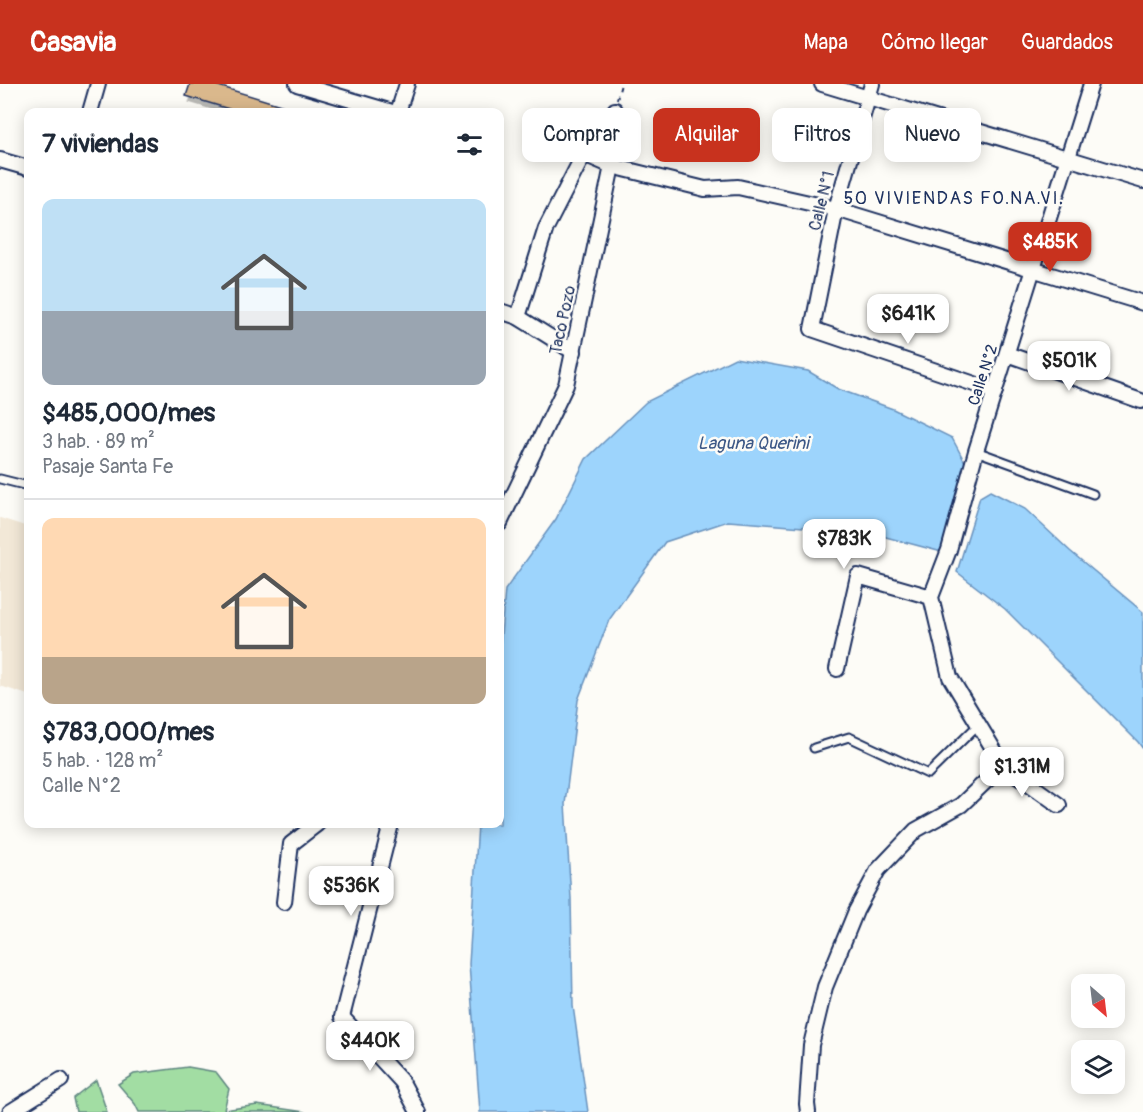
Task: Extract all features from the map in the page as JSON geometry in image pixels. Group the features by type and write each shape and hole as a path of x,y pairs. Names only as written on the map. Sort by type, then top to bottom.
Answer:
{"street":[{"path":"91,108 98,84"},
{"path":"297,84 378,108"},
{"path":"399,108 407,84"},
{"path":"822,84 1143,180"},
{"name":"Calle N°1","path":"872,84 836,209 812,329 995,391"},
{"name":"Calle N°2","path":"931,597 950,550 976,451 1091,84"},
{"path":"518,317 546,228 584,154 612,166 705,189 738,187 836,209 1143,303"},
{"path":"0,160 24,167"},
{"name":"Taco Pozo","path":"504,515 566,385 612,162"},
{"path":"504,312 518,317 574,352"},
{"path":"1008,354 1141,401"},
{"path":"837,669 858,576 931,597 951,677 1003,765 1059,805"},
{"path":"808,1112 811,1045 825,987 856,911 878,870 916,830 961,805 1003,765"},
{"path":"284,902 291,843 312,828"},
{"path":"390,828 342,1017 402,1082 418,1112"},
{"path":"10,1112 61,1080"}],"lane":[{"path":"976,451 1093,494"},
{"path":"0,479 24,485"},
{"path":"813,748 849,737 928,774 979,724"}],"shaded area":[{"path":"0,518 24,526 24,694 0,686"}],"green space":[{"path":"188,1067 216,1072 229,1089 224,1110 257,1105 305,1112 139,1112 118,1084 134,1074"},
{"path":"96,1080 107,1112 76,1112 73,1098"}],"water":[{"name":"Laguna Querini","path":"735,358 808,371 838,389 893,409 952,438 967,466 942,552 867,532 728,521 665,542 609,620 578,700 565,804 571,898 573,1006 588,1112 480,1112 469,964 478,828 504,828 505,590 556,519 586,459 646,402"},
{"path":"990,491 1025,509 1070,551 1143,612 1143,749 1005,609 957,572 980,497"}],"building":[{"path":"190,84 212,84 290,108 226,108 186,96"}],"district":[{"name":"50 VIVIENDAS FO.NA.VI.","path":"954,198"}]}
